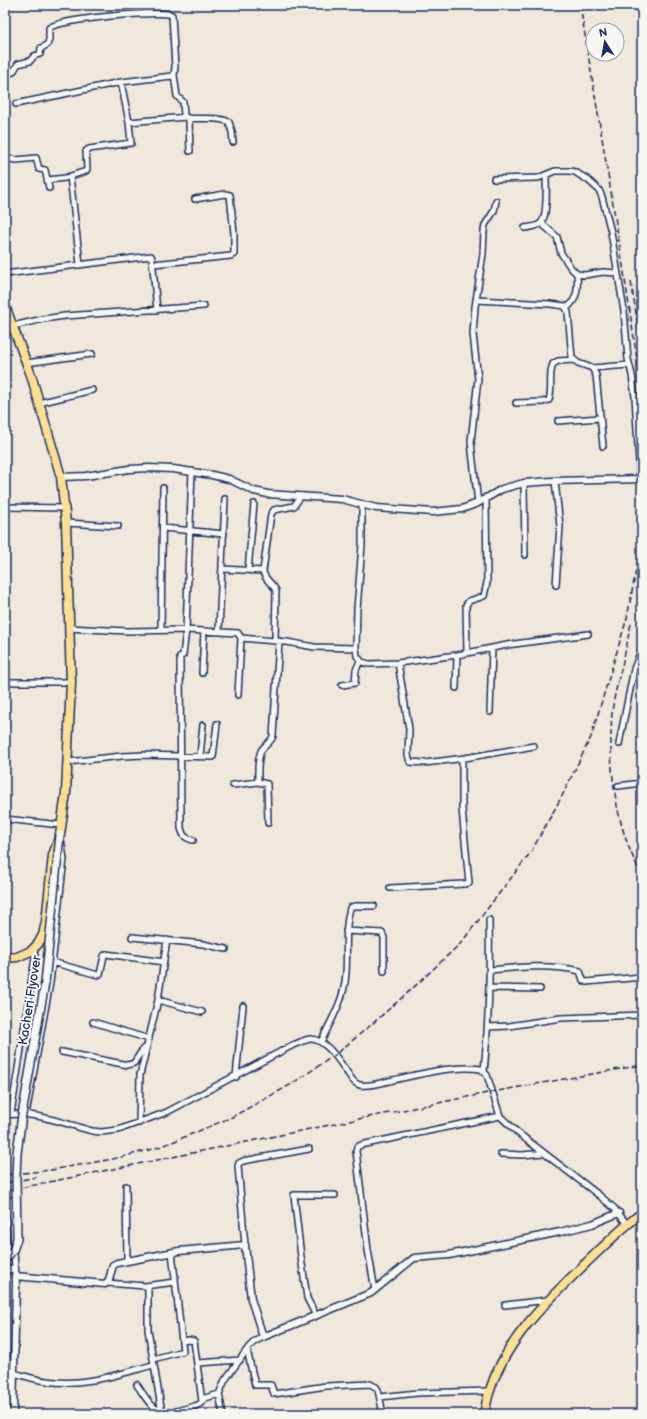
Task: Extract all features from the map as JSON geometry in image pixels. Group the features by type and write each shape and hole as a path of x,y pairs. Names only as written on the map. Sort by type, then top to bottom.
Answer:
{"main road":[{"path":"5,306 26,363 61,477 66,523 68,628 71,682 66,792 60,835 53,855 46,922 43,935 38,944 27,953 17,957 5,958"},
{"name":"Kacheri Flyover","path":"5,1260 13,1250 17,1239 17,1153 22,1115 45,983 60,835"},
{"path":"484,1414 496,1373 521,1332 548,1300 627,1224 642,1213"}],"street":[{"path":"5,75 12,73 18,64 30,61 34,56 41,53 41,48 47,45 49,28 53,25 106,16 172,15 175,66 174,75 177,96 183,102 190,132 190,151"},
{"path":"16,104 121,82 174,75"},
{"path":"48,180 86,171 86,151 89,149 131,143 129,122 121,82"},
{"path":"129,122 186,117 203,119 215,118 229,122 233,142"},
{"path":"5,158 16,160 36,158 39,169 45,170 49,188"},
{"path":"61,477 86,476 129,469 149,468 192,471 229,479 254,491 268,494 342,499 376,508 434,512 462,509 478,503 502,489 524,483 641,479 635,397 629,365 624,311 607,213 599,190 588,180 575,172 555,171 538,178 494,179"},
{"path":"525,228 533,227 541,223 543,219 546,202 546,175"},
{"path":"70,176 80,264"},
{"path":"153,264 234,254 234,233 230,195 225,194 195,198"},
{"path":"478,503 471,447 478,379 473,341 476,300 483,254 484,231 485,225 494,211 496,201"},
{"path":"541,223 557,237 561,253 577,274 617,273"},
{"path":"5,274 148,256 152,257 157,310"},
{"path":"567,308 571,305 576,296 578,286 577,274"},
{"path":"476,300 562,305 567,308"},
{"path":"13,326 43,319 65,316 204,306"},
{"path":"567,308 571,356 574,360"},
{"path":"26,363 92,354"},
{"path":"516,403 543,402 549,400 551,369 553,364 558,361 574,360 592,368 629,365"},
{"path":"592,368 596,376 603,446"},
{"path":"39,403 92,390"},
{"path":"558,421 600,418"},
{"path":"192,471 186,630 183,655 180,657 180,755 181,828 184,836 187,839 193,840"},
{"path":"556,481 560,532 556,585"},
{"path":"524,483 525,555"},
{"path":"161,630 163,488"},
{"path":"258,782 261,750 271,741 272,736 277,641 276,591 275,587 265,578 263,571 272,512 274,510 294,506 301,496"},
{"path":"467,653 466,605 469,601 484,596 487,583 486,497"},
{"path":"219,631 225,499"},
{"path":"248,570 254,504"},
{"path":"362,504 362,545 357,609 356,648 357,656 360,660 369,664 398,663 457,655 507,645 588,634"},
{"path":"5,507 64,508"},
{"path":"66,523 118,526"},
{"path":"163,528 224,534"},
{"path":"222,569 263,571"},
{"path":"68,628 115,631 186,630 238,633 240,635 238,695"},
{"path":"202,673 204,631"},
{"path":"240,638 293,642 318,647 356,648"},
{"path":"490,712 492,648"},
{"path":"619,744 634,668 642,648"},
{"path":"456,688 457,655"},
{"path":"342,685 355,683 356,670 360,660"},
{"path":"398,663 408,730 408,755 410,762 424,763 462,759 534,746"},
{"path":"5,682 71,682"},
{"path":"200,756 203,724"},
{"path":"68,762 122,756 180,755 212,757 218,724"},
{"path":"390,888 469,883 462,809 462,759"},
{"path":"233,785 258,782 266,783 268,785 268,824"},
{"path":"618,786 642,783"},
{"path":"5,819 61,825"},
{"path":"26,1114 39,1048 52,962 64,859 60,835"},
{"path":"321,1042 342,996 345,981 346,931 349,910 351,907 374,906"},
{"path":"484,1072 490,988 489,920"},
{"path":"346,931 382,933 384,938 384,971"},
{"path":"132,937 203,944 226,949"},
{"path":"139,1123 140,1075 158,1000 167,940"},
{"path":"11,1114 36,958 34,948"},
{"path":"52,962 98,975 100,974 104,956 106,954 164,962"},
{"path":"490,970 524,966 550,966 580,971 584,981 586,982 642,977"},
{"path":"490,988 540,989"},
{"path":"158,1000 202,1012"},
{"path":"236,1077 243,1006"},
{"path":"488,1027 509,1026 561,1018 642,1015"},
{"path":"93,1022 149,1039"},
{"path":"5,1115 26,1114 38,1116 101,1132 118,1130 167,1112 310,1039 321,1042 335,1055 353,1081 360,1085 376,1084 428,1072 474,1068 481,1069 489,1081 500,1116 518,1133 600,1196 619,1213 627,1224"},
{"path":"62,1052 128,1065 134,1062 143,1049 147,1048"},
{"path":"375,1290 368,1250 356,1151 357,1147 500,1116"},
{"path":"263,1337 251,1295 238,1173 239,1163 242,1161 309,1149"},
{"path":"501,1154 522,1155 544,1153"},
{"path":"126,1186 127,1261"},
{"path":"316,1316 308,1298 301,1257 294,1195 335,1195"},
{"path":"12,1200 16,1276 13,1414"},
{"path":"223,1414 219,1394 225,1380 254,1342 371,1293 414,1258 449,1255 560,1232 592,1224 619,1213"},
{"path":"107,1283 113,1265 127,1261 172,1252 245,1245"},
{"path":"153,1359 183,1351 172,1252"},
{"path":"5,1270 15,1268"},
{"path":"16,1276 102,1284 107,1283 148,1286 175,1282"},
{"path":"148,1286 148,1330 162,1412"},
{"path":"505,1305 548,1300"},
{"path":"182,1342 189,1340 194,1341 198,1362 202,1402"},
{"path":"247,1350 255,1385 271,1385 273,1394 326,1386 373,1385 376,1387 380,1398 383,1414"},
{"path":"198,1362 240,1360"},
{"path":"14,1373 48,1382 84,1382 98,1380 153,1365"},
{"path":"137,1385 145,1399 162,1412 174,1414 178,1410 198,1405 207,1397 219,1394"},
{"path":"380,1398 417,1394 490,1391"}],"shaded area":[{"path":"10,1117 5,1200 5,1118"}],"railway":[{"path":"580,5 642,391"},
{"path":"631,282 642,351"},
{"path":"5,1175 51,1170 113,1159 153,1149 232,1117 290,1085 335,1055 413,988 461,943 531,852 562,796 591,737 627,618 640,549 642,520"},
{"path":"631,624 613,706 611,754 615,796 625,837 642,875"},
{"path":"5,1191 492,1092 642,1065"},
{"path":"5,1183 37,1177"}]}
